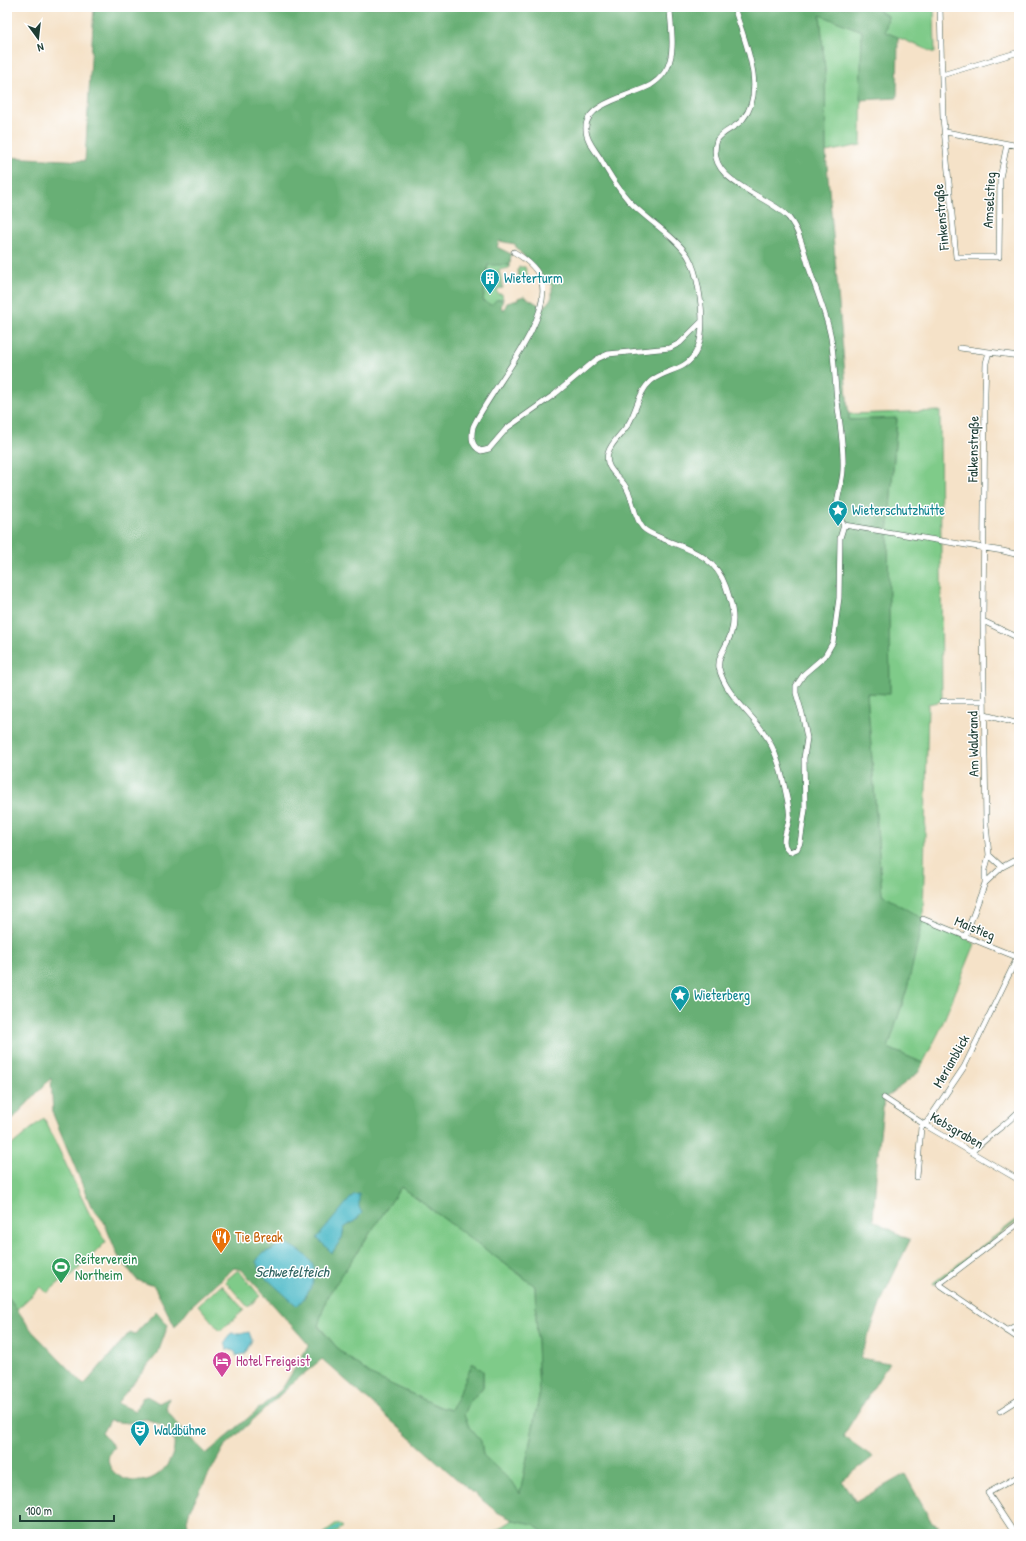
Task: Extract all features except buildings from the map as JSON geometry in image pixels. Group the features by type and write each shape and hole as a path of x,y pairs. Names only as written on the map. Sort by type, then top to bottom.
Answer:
{"street":[{"path":"670,7 672,55 666,70 651,85 613,100 595,112 588,120 586,132 589,140 622,192 688,257 699,289 701,322 700,341 694,356 683,365 663,374 648,384 629,423 609,451 608,461 611,469 628,490 634,502 637,519 643,528 651,534 702,556 714,565 721,576 728,596 733,620 730,636 719,658 719,667 723,677 744,710 766,736 775,755 788,805 789,819 784,841 785,847 790,852 797,849 800,843 805,802 804,758 807,738 796,693 796,686 804,674 825,656 833,642 839,598 840,538 844,525"},
{"path":"734,7 750,60 753,89 750,107 743,119 717,140 716,156 723,170 735,182 774,205 789,218 795,229 806,258 826,318 832,346 842,435 843,468 836,507 838,516 844,525 983,547 1019,555"},
{"path":"940,7 943,118 946,132 1019,146"},
{"path":"942,75 1019,52"},
{"name":"Finkenstraße","path":"946,132 956,257 999,257"},
{"name":"Amselstieg","path":"999,257 1000,178 1007,144"},
{"path":"514,252 532,266 541,279 543,290 541,308 518,355 473,427 471,435 473,444 481,451 489,449 507,428 555,394 597,359 608,354 670,348 680,343 701,322"},
{"path":"960,348 1019,356"},
{"name":"Falkenstraße","path":"983,547 985,392 986,363 989,352"},
{"name":"Am Waldrand","path":"965,937 985,883 985,870 989,855 986,824 983,547"},
{"path":"983,621 1019,638"},
{"path":"942,701 984,701"},
{"path":"985,715 1019,724"},
{"path":"989,855 1002,867"},
{"path":"985,883 1002,867 1019,858"},
{"name":"Maistieg","path":"922,919 1018,957"},
{"name":"Merianblick","path":"917,1177 921,1127 925,1125 964,1067 1018,957"},
{"name":"Kebsgraben","path":"884,1098 925,1125 1019,1180"},
{"path":"972,1152 1005,1126 1019,1110"},
{"path":"1019,1223 939,1284 1019,1340"},
{"path":"1006,1330 1019,1324"},
{"path":"1000,1411 1019,1399"},
{"path":"1016,1534 988,1493 1019,1476"}],"green space":[{"path":"94,7 872,7 888,16 885,32 898,37 897,98 860,100 862,31 820,15 825,70 826,154 849,420 897,418 888,534 890,694 867,693 882,895 923,919 907,989 888,1048 923,1063 918,1073 884,1099 877,1162 873,1220 910,1240 885,1292 860,1358 889,1363 843,1436 873,1457 842,1481 856,1502 905,1474 932,1523 939,1526 932,1534 545,1534 534,1524 513,1520 497,1512 460,1482 322,1359 296,1380 224,1447 190,1509 187,1521 190,1534 7,1534 7,1295 32,1331 84,1385 130,1332 135,1334 156,1311 168,1325 158,1353 117,1403 135,1411 142,1398 147,1396 159,1403 169,1398 166,1408 176,1423 206,1454 282,1389 309,1345 242,1270 234,1268 191,1306 175,1327 154,1286 137,1280 118,1256 104,1222 91,1206 53,1114 51,1078 7,1125 7,157 85,161","holes":["499,241 515,244 517,249 552,286 552,297 543,309 539,309 539,305 524,296 518,298 518,300 507,303 504,310 501,308 503,299 496,300 491,305 483,301 488,265 510,265 511,254 497,247","401,1187 535,1286 539,1396 520,1494 514,1484 483,1455 481,1441 469,1427 464,1415 469,1403 483,1387 483,1371 473,1363 451,1410 440,1407 371,1375 340,1351 318,1326 327,1297","356,1220 344,1228 342,1238 332,1253 318,1238 329,1225","283,1242 309,1288 306,1297 289,1298 275,1283 268,1273 261,1254 271,1250","145,1419 155,1422 167,1429 174,1442 173,1454 167,1465 157,1475 145,1480 134,1481 123,1478 114,1472 109,1465 109,1456 114,1447 102,1433 109,1421 128,1423"]},
{"path":"872,7 934,7 935,53 885,32 888,16"},
{"path":"820,14 862,31 861,145 826,152 825,70"},
{"path":"488,264 510,265 509,268 499,270 503,288 497,289 498,294 502,294 503,299 496,300 491,305 483,301"},
{"path":"519,267 525,267 529,281 519,282"},
{"path":"940,411 942,701 928,704 923,919 965,937 975,944 939,1032 923,1063 888,1048 907,989 922,919 882,895 867,693 890,694 888,534 897,419 849,420 849,414"},
{"path":"44,1118 89,1213 106,1242 66,1281 62,1280 47,1293 41,1287 17,1309 7,1295 7,1149"},
{"path":"401,1187 535,1286 539,1396 520,1494 483,1455 481,1441 469,1427 464,1415 469,1403 483,1387 483,1371 473,1363 451,1410 440,1407 371,1375 340,1351 318,1325 327,1297"},
{"path":"1019,1218 1019,1220 934,1285 933,1283"},
{"path":"238,1270 260,1296 248,1307 225,1281"},
{"path":"222,1285 244,1310 220,1331 198,1305"},
{"path":"513,1520 534,1524 545,1534 491,1534"},
{"path":"338,1523 343,1527 333,1534 323,1534"}],"water":[{"path":"359,1194 359,1207 362,1213 356,1220 344,1228 342,1238 332,1253 317,1238 353,1195"},
{"name":"Schwefelteich","path":"283,1242 305,1254 311,1261 314,1269 314,1277 311,1286 306,1296 297,1306 264,1276 256,1262 261,1254 271,1250"},
{"path":"249,1332 252,1340 245,1354 236,1356 236,1353 229,1348 227,1350 225,1342 231,1333 240,1334"}],"waterway":[{"path":"327,1534 339,1527"}],"place":[{"name":"Wieterturm","path":"490,295"},
{"name":"Wieterschutzhütte","path":"838,527"},
{"name":"Wieterberg","path":"680,1012"},
{"name":"Tie Break","path":"221,1254"},
{"name":"Reiterverein Northeim","path":"61,1284"},
{"name":"Hotel Freigeist","path":"222,1378"},
{"name":"Waldbühne","path":"140,1447"}]}
